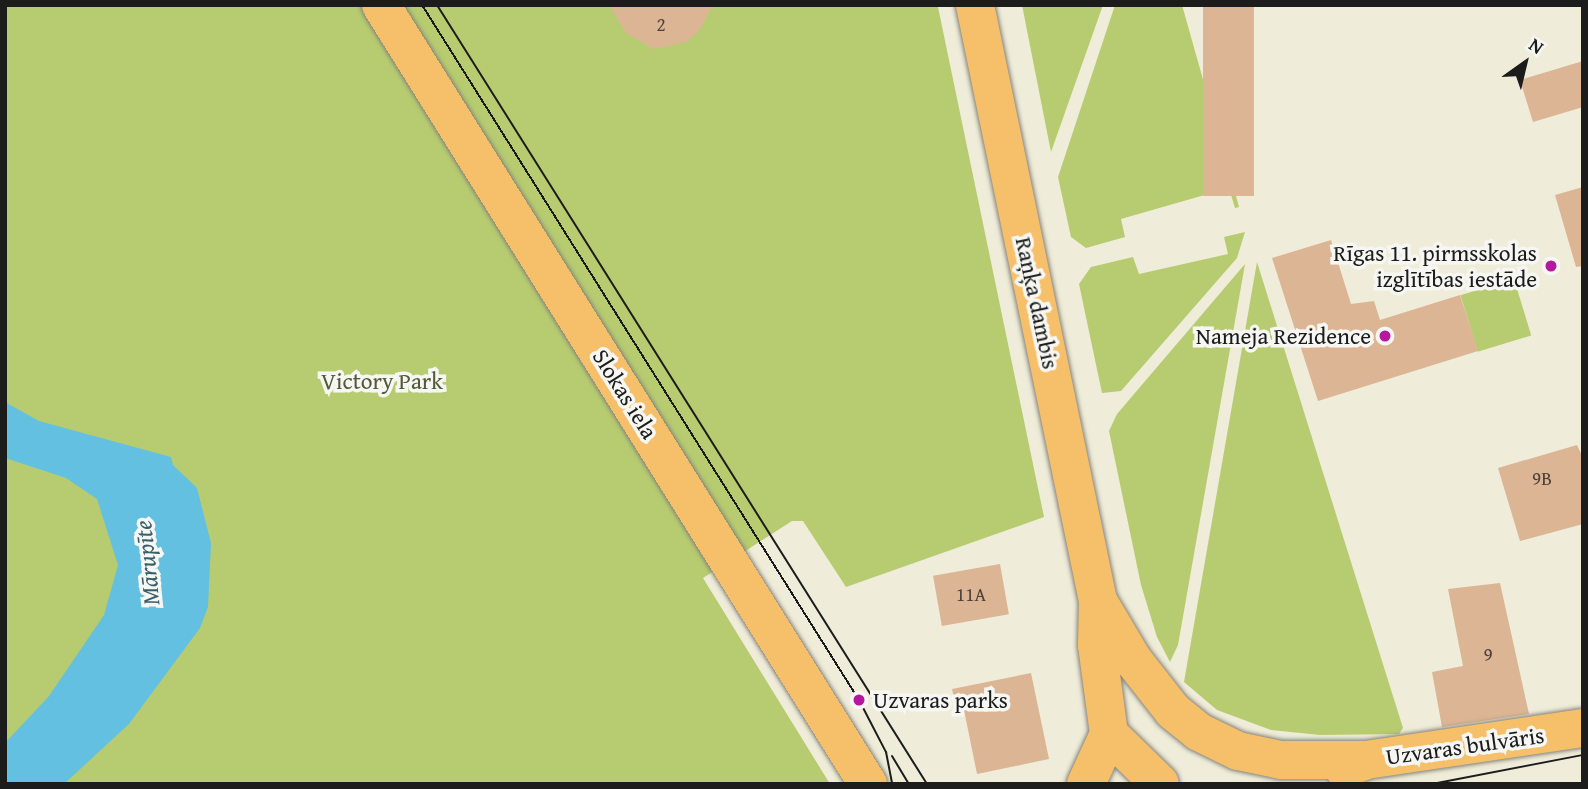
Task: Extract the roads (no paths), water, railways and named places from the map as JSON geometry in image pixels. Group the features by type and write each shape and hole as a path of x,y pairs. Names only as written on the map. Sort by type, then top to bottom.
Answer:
{"main road":[{"name":"Slokas iela","path":"381,5 868,784"},
{"name":"Raņķa dambis","path":"975,5 1098,601 1097,645 1109,734"},
{"name":"Raņķa dambis","path":"1098,601 1149,680 1173,711 1199,732 1238,751 1280,760 1366,760"},
{"name":"Uzvaras bulvāris","path":"1310,784 1366,760 1583,728"},
{"path":"1086,784 1109,734 1160,784"}],"water":[{"name":"Mārupīte","path":"5,402 39,421 171,457 173,465 197,488 211,543 208,607 200,628 129,724 64,784 5,784 5,743 49,696 104,615 118,565 97,499 66,478 5,458"}],"tram line":[{"path":"422,5 859,700 886,752 892,784"},
{"path":"437,5 927,784"},
{"path":"1432,784 1583,755"},
{"path":"892,756 909,784"}],"place":[{"name":"Rīgas 11. pirmsskolas izglītības iestāde","path":"1551,266"},
{"name":"Nameja Rezidence","path":"1385,336"},
{"name":"Uzvaras parks","path":"859,700"}],"park label":[{"name":"Victory Park","path":"382,381"}]}
